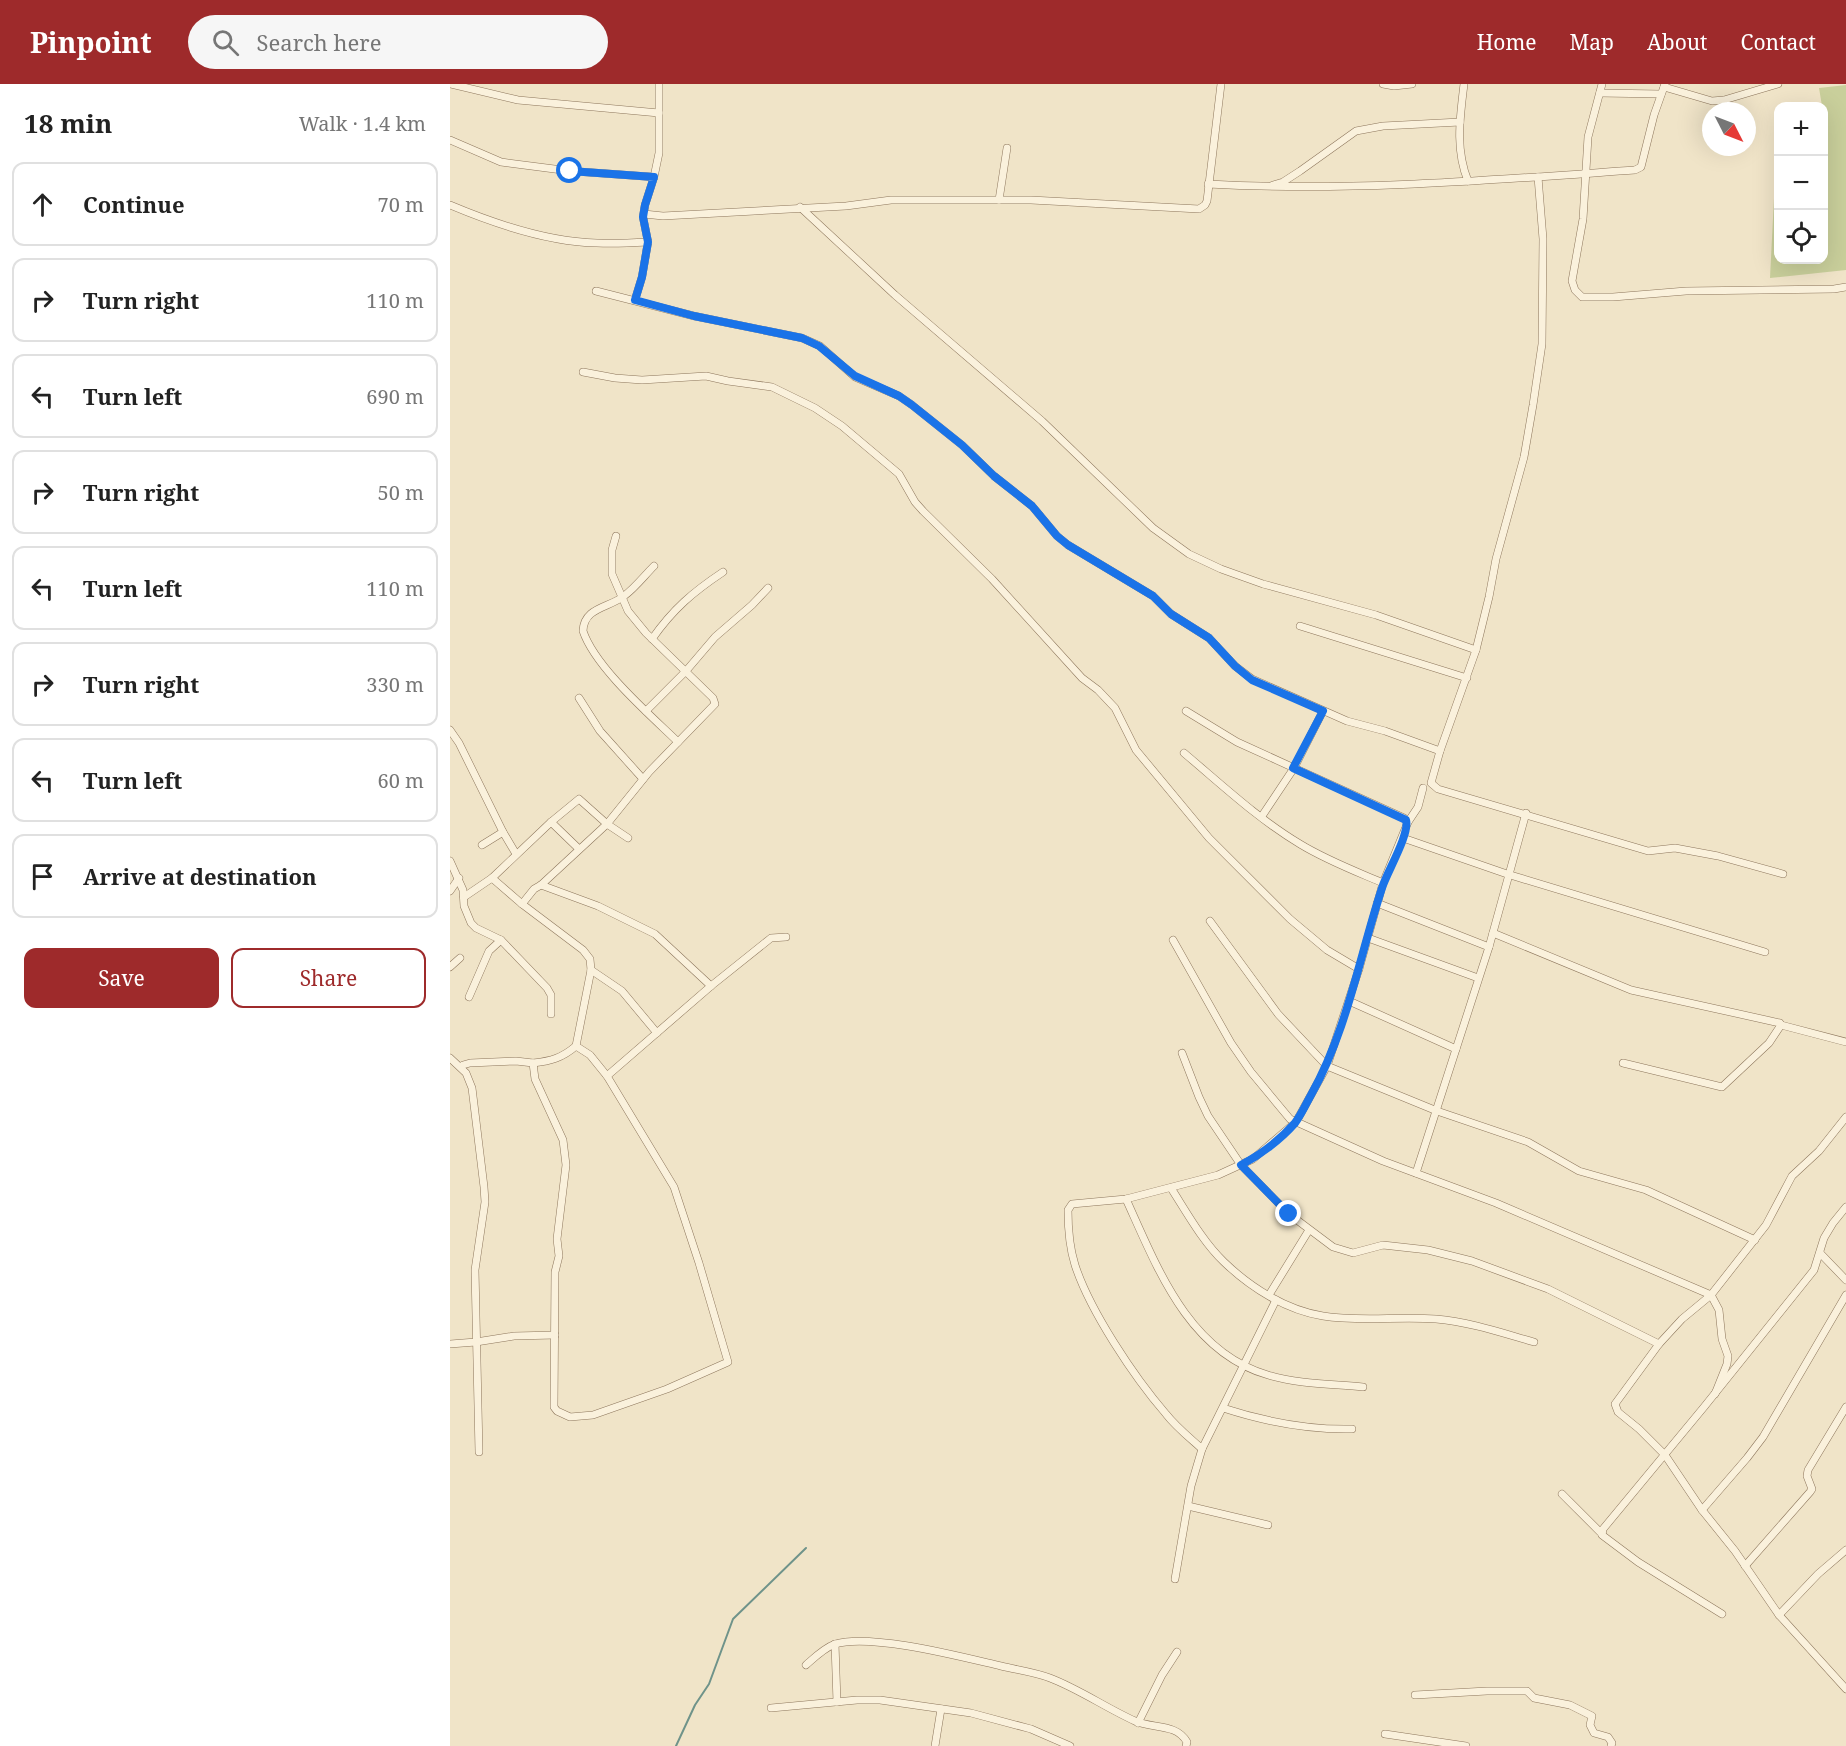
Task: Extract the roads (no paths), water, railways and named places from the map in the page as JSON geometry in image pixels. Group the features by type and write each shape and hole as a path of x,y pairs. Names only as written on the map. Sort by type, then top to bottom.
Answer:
{"street":[{"path":"451,84 518,100 658,113"},
{"path":"635,300 642,277 648,242 643,217 659,153 659,84"},
{"path":"644,214 663,216 846,206 891,200 1031,200 1199,209 1205,205 1221,84"},
{"path":"1383,84 1394,86 1412,84"},
{"path":"1464,84 1460,122 1460,154 1468,181"},
{"path":"1602,84 1588,138 1583,219 1572,281 1575,290 1582,297 1686,291 1846,287"},
{"path":"1600,93 1663,88 1712,101 1724,100 1778,84"},
{"path":"1208,184 1344,187 1635,170 1641,167 1663,88"},
{"path":"1265,187 1283,182 1356,131 1383,126 1460,122"},
{"path":"450,140 501,162 570,171 654,177"},
{"path":"999,200 1007,148"},
{"path":"1538,177 1543,239 1542,344 1524,457 1496,559 1476,650 1431,780 1435,788 1526,813 1648,851 1675,848 1718,856 1783,874"},
{"path":"450,205 541,235 595,243 648,242"},
{"path":"800,207 896,295 1042,422 1153,528 1189,554 1221,569 1263,584 1387,619 1476,650"},
{"path":"596,291 694,316 802,338 819,346 855,376 899,396 912,405 1032,506 1057,536 1068,545 1153,596 1171,614 1209,638 1245,675 1347,721 1385,731 1440,751"},
{"path":"583,372 642,380 706,375 732,381 757,383 785,392 842,426 899,474 915,502 923,511 992,579 1082,678 1098,690 1115,708 1136,750 1209,838 1290,919 1319,944 1359,969"},
{"path":"522,904 534,889 607,824 643,779 713,707 715,702 652,639 628,611 612,573 612,550 616,536"},
{"path":"654,566 622,598 593,611 583,626 583,630 594,653 646,711 678,742"},
{"path":"652,639 676,608 723,572"},
{"path":"646,711 686,671 715,637 768,588"},
{"path":"1300,626 1467,678"},
{"path":"579,698 600,731 643,779"},
{"path":"1186,711 1237,742 1404,818 1408,822"},
{"path":"1262,816 1293,768 1323,711"},
{"path":"450,730 459,743 516,854"},
{"path":"1184,753 1262,816 1307,848 1383,883"},
{"path":"1203,1449 1167,1415 1125,1359 1094,1307 1075,1265 1068,1229 1069,1206 1126,1199 1218,1174 1260,1154 1296,1122 1327,1066 1359,969 1383,883 1408,822 1418,807 1423,788"},
{"path":"464,897 492,878 550,822 579,799 607,824 628,838"},
{"path":"1416,1173 1489,947 1507,874 1526,813"},
{"path":"550,822 579,849"},
{"path":"482,845 503,832"},
{"path":"1402,838 1507,874 1765,952"},
{"path":"450,861 459,878 467,917 476,928 501,940 547,988 551,994 551,1014"},
{"path":"450,891 459,878"},
{"path":"461,1067 470,1063 510,1061 533,1063 554,1060 567,1054 576,1046 591,970 590,959 583,950 492,878"},
{"path":"541,885 598,906 647,929 668,944 690,969 711,986"},
{"path":"1377,903 1489,947"},
{"path":"1210,921 1278,1014 1327,1066 1437,1111 1528,1142 1579,1171 1646,1190 1755,1240"},
{"path":"1493,933 1631,990 1780,1023 1846,1042"},
{"path":"607,1076 711,986 771,938 786,937"},
{"path":"1368,938 1478,978"},
{"path":"469,998 489,951 501,940"},
{"path":"1173,940 1231,1043 1286,1116 1416,1173 1496,1203 1711,1295 1719,1310 1722,1340 1728,1356 1715,1394"},
{"path":"450,967 460,958"},
{"path":"591,970 622,991 657,1033"},
{"path":"1349,1001 1456,1049"},
{"path":"1623,1063 1722,1087 1769,1043 1781,1025"},
{"path":"533,1063 535,1079 563,1140 566,1165 557,1239 559,1256 555,1272 554,1407 557,1412 570,1417 582,1417 604,1412 690,1380 728,1362 674,1187 607,1076 590,1055 576,1046"},
{"path":"1182,1053 1208,1116 1241,1165 1275,1200 1309,1230 1333,1247 1346,1252 1359,1252 1375,1245 1383,1245 1428,1250 1472,1261 1548,1289 1659,1344"},
{"path":"450,1059 461,1067 472,1088 484,1188 485,1202 475,1270 479,1452"},
{"path":"1846,1117 1819,1151 1792,1176 1774,1213 1755,1240 1711,1295 1682,1319 1659,1344 1616,1402 1615,1407 1665,1455 1779,1616 1846,1689"},
{"path":"1171,1188 1223,1262 1276,1300 1298,1310 1323,1317 1435,1319 1471,1325 1534,1342"},
{"path":"1126,1199 1176,1301 1201,1333 1222,1352 1266,1375 1289,1380 1363,1387"},
{"path":"1602,1534 1603,1529 1814,1270 1824,1238 1846,1207"},
{"path":"1269,1295 1309,1230"},
{"path":"1820,1253 1846,1280"},
{"path":"1702,1510 1763,1437 1846,1295"},
{"path":"1175,1579 1195,1469 1276,1300"},
{"path":"450,1344 514,1336 555,1335"},
{"path":"1745,1566 1810,1492 1812,1486 1807,1476 1808,1470 1846,1407"},
{"path":"1223,1408 1256,1419 1300,1428 1352,1429"},
{"path":"1562,1494 1602,1534 1632,1558 1722,1614"},
{"path":"1188,1506 1268,1525"},
{"path":"1779,1616 1818,1574 1846,1550"},
{"path":"806,1665 821,1651 835,1644 855,1641 880,1642 958,1656 1050,1678 1138,1723 1181,1732 1187,1742 1186,1746"},
{"path":"835,1644 837,1702"},
{"path":"1138,1723 1162,1675 1177,1652"},
{"path":"1415,1695 1527,1691 1534,1698 1570,1705 1587,1712 1592,1716 1590,1725 1594,1733 1608,1737 1612,1743 1611,1746"},
{"path":"771,1708 880,1700 971,1713 1031,1729 1070,1746"},
{"path":"935,1746 941,1709"},
{"path":"1385,1734 1466,1746"}],"waterway":[{"path":"676,1746 695,1705 709,1684 733,1619 806,1548"}]}
